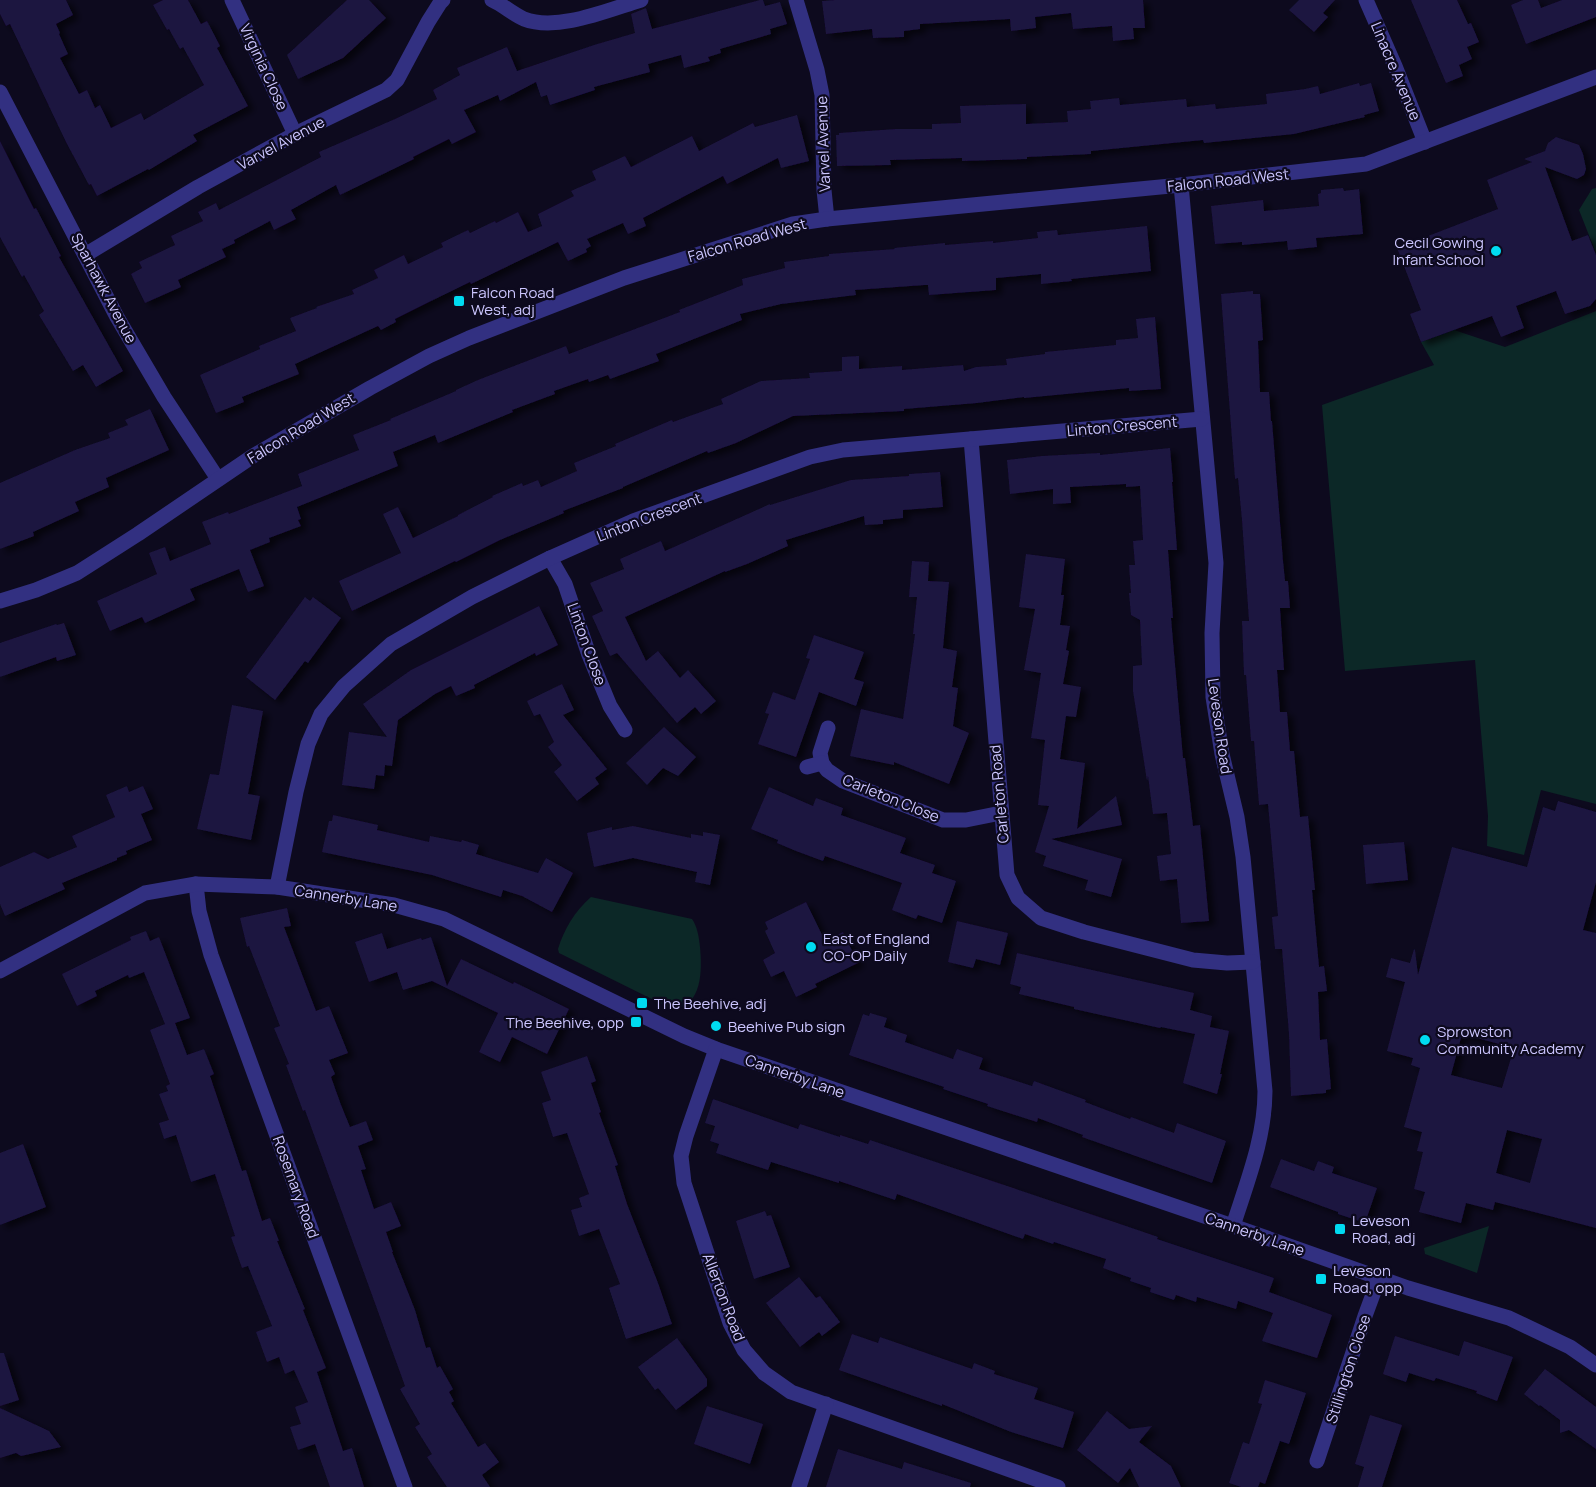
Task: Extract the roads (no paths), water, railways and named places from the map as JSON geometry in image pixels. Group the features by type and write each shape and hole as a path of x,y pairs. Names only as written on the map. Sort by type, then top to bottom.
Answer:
{"street":[{"name":"Virginia Close","path":"232,0 295,134"},
{"name":"Varvel Avenue","path":"85,255 198,187 295,134 386,90 397,80 428,22 444,0"},
{"path":"492,0 524,19 547,24 575,20 641,0"},
{"name":"Varvel Avenue","path":"796,0 822,95 824,190 827,219"},
{"name":"Linacre Avenue","path":"1366,0 1425,142"},
{"name":"Falcon Road West","path":"0,601 36,590 77,573 253,456 429,356 469,338 624,278 793,224 1366,165 1596,77"},
{"name":"Sparhawk Avenue","path":"0,92 117,317 164,397 218,479"},
{"name":"Leveson Road","path":"1181,184 1216,563 1212,633 1213,697 1243,856 1265,1091 1265,1112 1259,1144 1233,1226"},
{"name":"Linton Crescent","path":"277,887 308,744 321,714 344,686 391,644 472,597 550,558 633,521 810,457 843,450 1203,419"},
{"name":"Carleton Road","path":"971,439 1000,813 1007,875 1018,898 1041,918 1084,932 1193,960 1227,963 1253,962"},
{"name":"Linton Close","path":"550,558 565,584 589,655 610,706 625,730"},
{"name":"Carleton Close","path":"828,728 814,765 827,770 843,781 943,820 966,820 1000,813"},
{"name":"Cannerby Lane","path":"0,971 145,893 196,884 277,887 394,905 444,920 684,1036 716,1049 1379,1278 1509,1318 1570,1347 1596,1365"},
{"name":"Rosemary Road","path":"196,884 211,955 405,1487"},
{"name":"Allerton Road","path":"716,1049 681,1156 684,1183 730,1323 744,1350 764,1373 791,1392 1058,1487"},
{"name":"Stillington Close","path":"1317,1461 1379,1278"},
{"path":"799,1487 826,1404"}],"place":[{"name":"Cecil Gowing Infant School","path":"1496,251"},
{"name":"Falcon Road West, adj","path":"459,301"},
{"name":"East of England CO-OP Daily","path":"811,947"},
{"name":"The Beehive, adj","path":"642,1003"},
{"name":"The Beehive, opp","path":"636,1022"},
{"name":"Beehive Pub sign","path":"716,1026"},
{"name":"Sprowston Community Academy","path":"1425,1040"},
{"name":"Leveson Road, adj","path":"1340,1229"},
{"name":"Leveson Road, opp","path":"1321,1279"}]}
